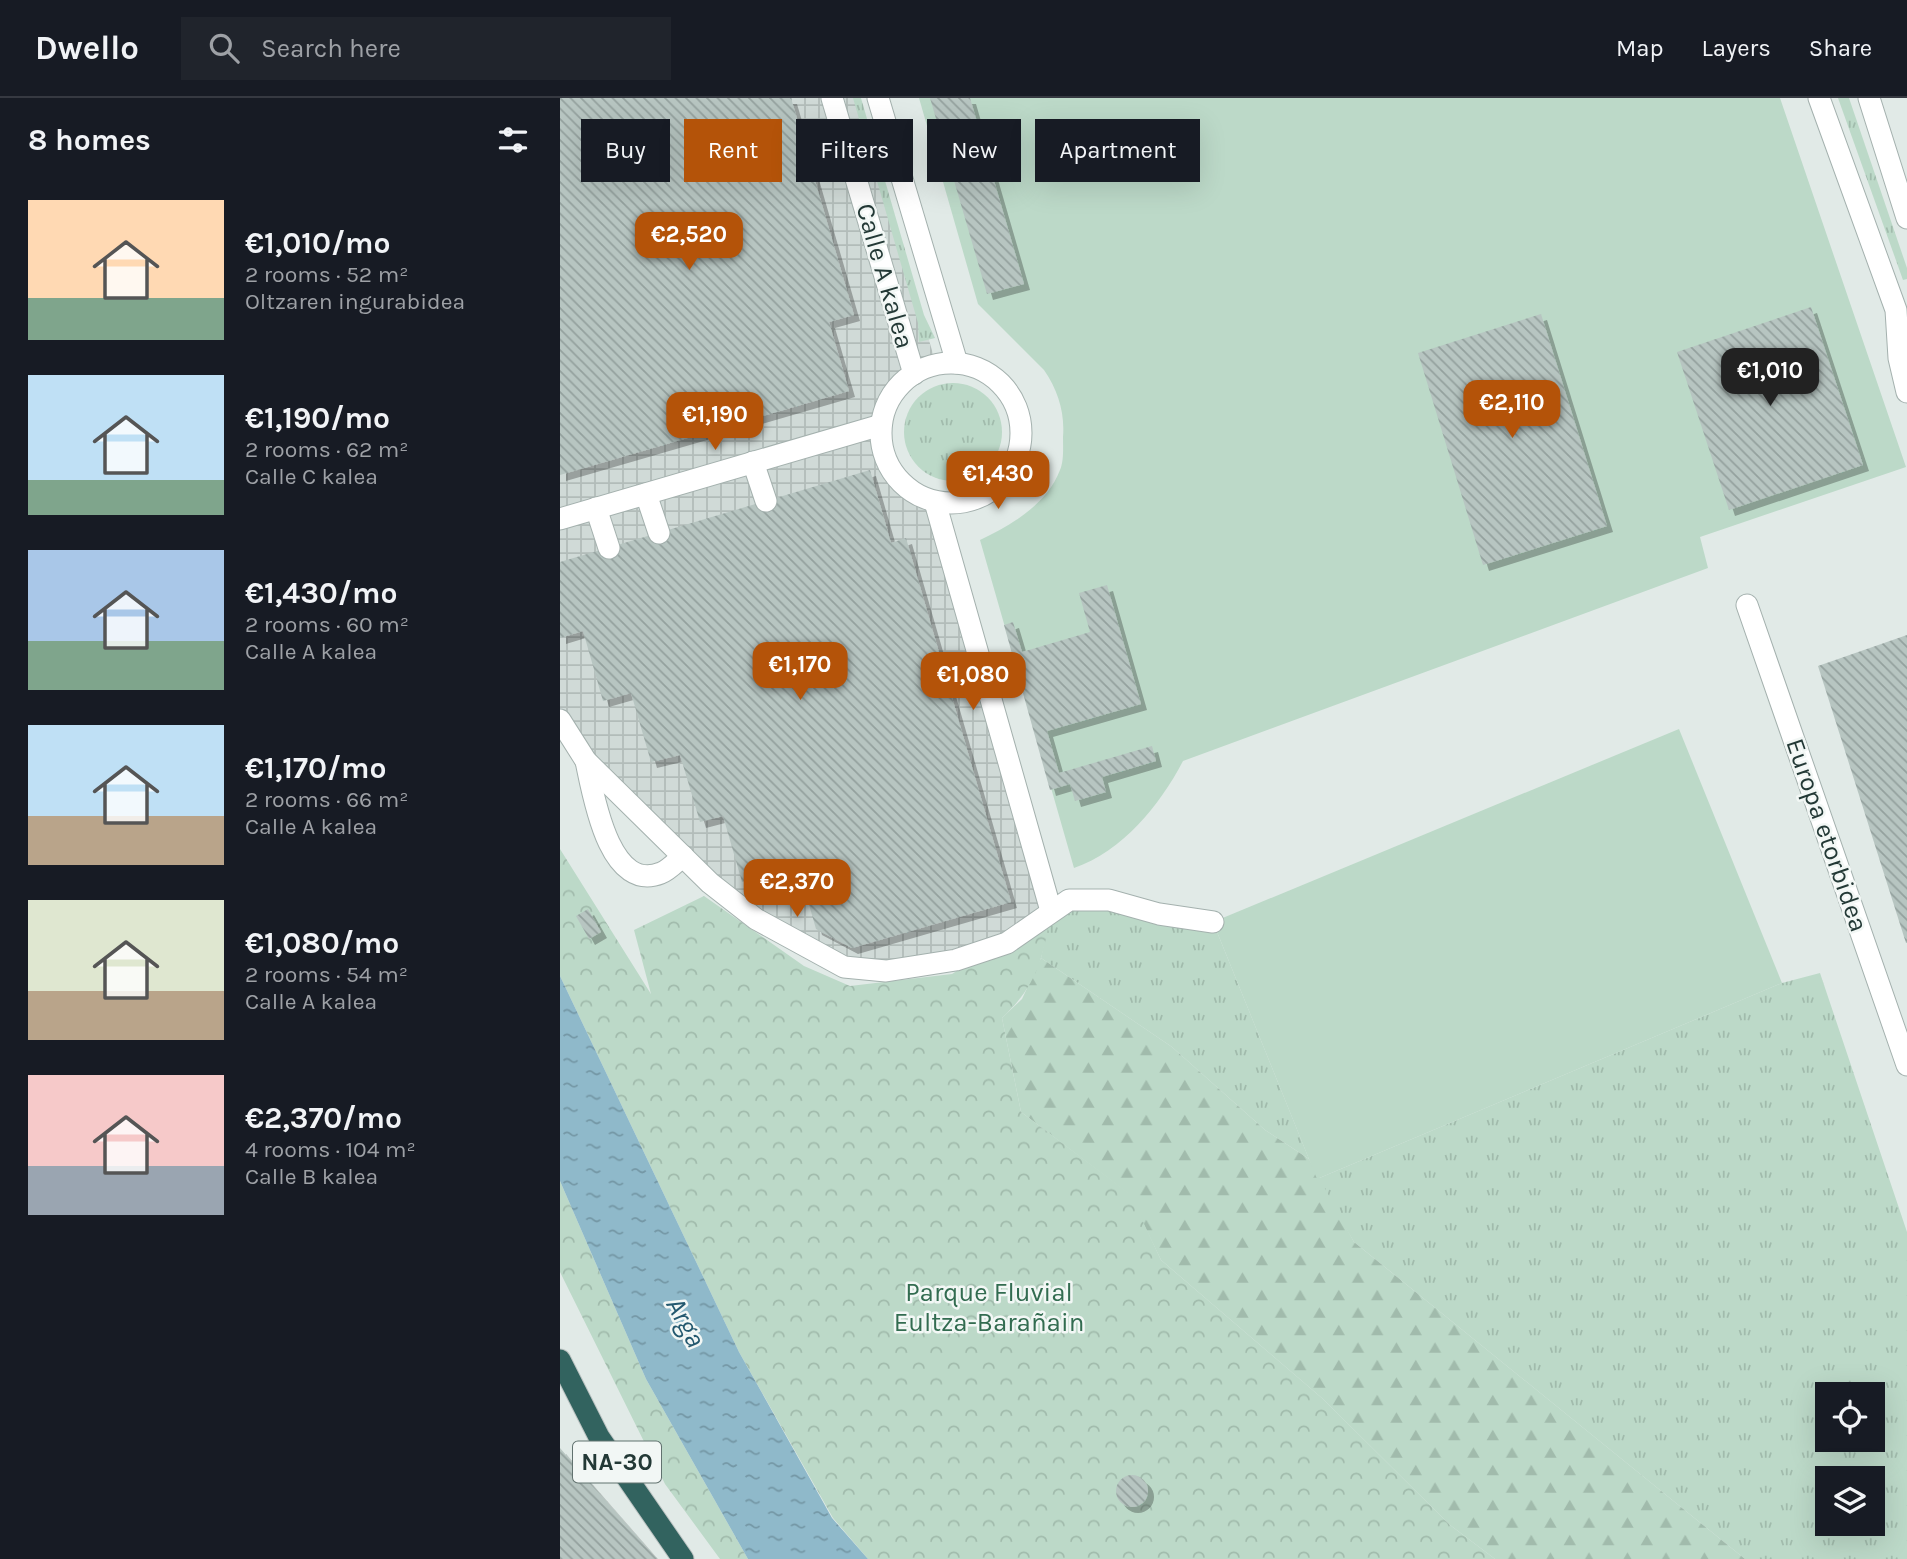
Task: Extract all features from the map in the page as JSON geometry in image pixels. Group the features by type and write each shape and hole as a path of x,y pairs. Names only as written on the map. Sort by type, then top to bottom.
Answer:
{"highway":[{"name":"NA-30","path":"560,1360 599,1437 683,1559"}],"street":[{"name":"Calle A kalea","path":"832,98 914,374"},
{"name":"Calle A kalea","path":"878,98 957,363"},
{"path":"1819,98 1901,309 1899,358 1907,392"},
{"path":"1869,98 1907,218"},
{"path":"957,363 979,369 999,382 1013,400 1020,422 1020,445 1013,467 999,485 980,498 958,504 935,502 908,489 888,466 882,446 881,425 893,394 914,374 936,365 957,363"},
{"path":"560,519 881,425"},
{"path":"753,462 766,501"},
{"path":"646,494 659,533"},
{"path":"935,502 1051,911"},
{"path":"596,508 609,548"},
{"name":"Europa etorbidea","path":"1747,605 1907,1065"},
{"path":"560,720 586,761 710,883 756,919 844,967 886,971 956,960 1007,943 1069,900 1109,900 1159,914 1213,922"},
{"path":"586,761 596,808 610,846 625,867 641,875 662,873 683,856"}],"shaded area":[{"path":"560,98 858,98 864,119 796,119 796,182 883,182 936,364 893,394 888,466 935,502 1051,911 1007,943 844,967 710,883 560,720"}],"green space":[{"path":"853,98 861,98 867,119 859,119"},
{"path":"919,98 1780,98 1906,467 1700,537 1708,568 1183,761 1163,794 1138,825 1108,850 1074,868 980,540 1027,512 1047,493 1054,482 1063,458 1062,411 1057,394 1044,370 978,304 943,182 1021,182 1021,119 927,119 927,126"},
{"path":"1838,98 1849,98 1907,268 1907,279 1903,280"},
{"path":"877,182 885,182 924,315 935,338 919,342 918,323"},
{"path":"953,383 972,387 988,397 998,413 1002,432 998,451 988,467 972,477 953,481 934,477 918,467 908,451 904,432 908,413 918,397 934,387"},
{"path":"1679,729 1782,983 1317,1179 1213,922"},
{"name":"Parque Fluvial Eultza-Barañain","path":"560,849 651,994 634,930 704,896 804,966 850,986 952,974 1051,911 1037,969 1024,994 1002,1018 1021,1112 1130,1194 1161,1260 1323,1399 1450,1525 1495,1559 868,1559 833,1518 739,1352 560,976"},
{"path":"1109,900 1213,922 1309,1159 1265,1130 1172,1047 1041,958 1051,911"},
{"path":"1041,958 1172,1047 1265,1130 1309,1159 1354,1242 1745,1559 1495,1559 1450,1525 1323,1399 1161,1260 1129,1194 1021,1112 1002,1018 1022,999"},
{"path":"1820,973 1907,1232 1907,1559 1745,1559 1354,1242 1317,1179 1782,983"},
{"path":"560,1181 646,1379 748,1559 720,1559 665,1484 560,1272"}],"water":[{"name":"Arga","path":"560,976 739,1352 832,1518 868,1559 748,1559 646,1379 560,1181"}],"building":[{"path":"560,98 791,98 797,119 796,182 815,182 854,315 829,322 849,391 560,475"},
{"path":"930,98 970,98 976,119 936,119"},
{"path":"954,182 994,182 1024,284 987,294"},
{"path":"1811,307 1863,465 1729,510 1677,352"},
{"path":"1541,314 1607,526 1483,565 1418,353"},
{"path":"870,470 891,543 906,538 1011,902 852,948 816,929 798,866 742,882 723,816 700,822 680,755 651,762 631,693 603,701 583,631 560,638 560,562"},
{"path":"1107,585 1141,704 1047,731 1059,773 1152,746 1156,761 1102,777 1106,792 1075,801 1070,784 1050,790 1004,625 1013,622 1022,652 1090,632 1079,593"},
{"path":"1907,635 1907,943 1906,943 1818,666"},
{"path":"588,909 601,932 589,939 576,916"},
{"path":"560,1448 573,1463 657,1559 560,1559"},
{"path":"1132,1475 1143,1480 1148,1491 1143,1502 1132,1507 1121,1502 1116,1491 1121,1480"}]}
